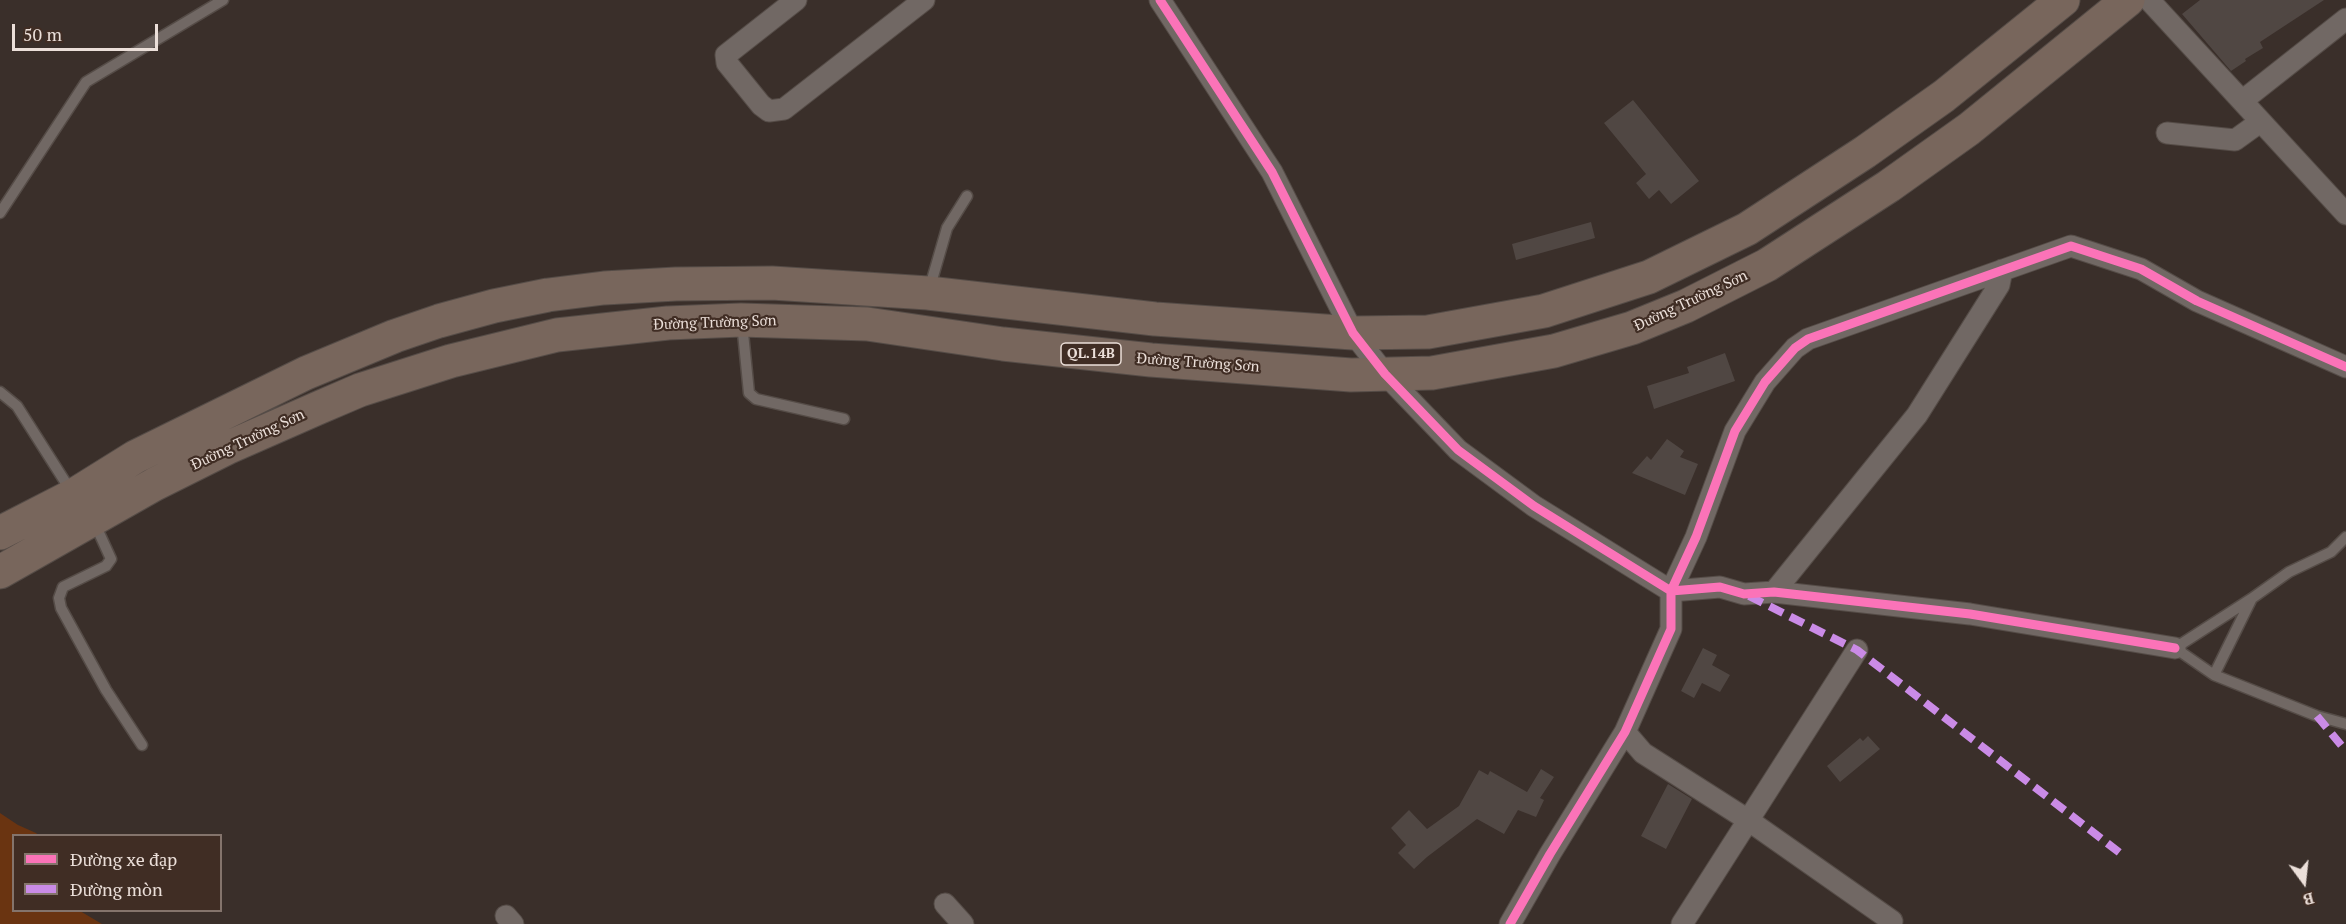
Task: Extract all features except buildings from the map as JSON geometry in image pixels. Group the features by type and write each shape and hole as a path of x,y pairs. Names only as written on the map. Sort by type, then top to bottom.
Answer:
{"highway":[{"name":"Đường Trường Sơn","path":"0,572 83,507 135,458 306,373 395,336 494,306 548,296 604,288 676,284 772,283 928,293 1155,319 1353,333 1428,332 1544,310 1669,268 1747,229 1865,152 1944,96 2063,0"},
{"name":"Đường Trường Sơn","path":"0,533 155,484 360,390 451,361 557,335 668,322 741,320 867,324 1003,344 1151,360 1351,375 1432,373 1554,351 1632,328 1686,306 1767,265 1814,236 1969,129 2128,0"}],"street":[{"path":"795,0 726,55 727,63 760,105 768,111 784,109 924,0"},
{"path":"1160,0 1272,172 1353,333 1384,374 1410,398 1458,450 1534,506 1671,591 1720,587 1744,594 1774,592 1970,614 2175,648"},
{"path":"2149,0 2346,214"},
{"path":"2242,101 2346,19"},
{"path":"2167,133 2235,140 2260,122"},
{"path":"1510,924 1625,732 1671,629 1671,591 1696,537 1735,431 1765,382 1795,348 1808,339 2071,246 2141,269 2198,302 2346,367"},
{"path":"1774,592 1917,415 1999,285 2002,270"},
{"path":"1682,924 1857,650"},
{"path":"1625,732 1643,753 1748,820 1892,921"},
{"path":"945,904 963,924"}],"lane":[{"path":"0,213 86,82 223,0"},
{"path":"928,293 947,228 967,196"},
{"path":"741,320 749,393 756,399 844,419"},
{"path":"0,392 17,406 83,507 111,559 106,566 63,587 59,598 62,608 106,690 142,745"},
{"path":"2346,537 2331,552 2289,572 2175,648 2214,675 2317,716 2346,724"},
{"path":"2214,675 2251,599"}],"shaded area":[{"path":"0,813 37,834 12,834 12,912 82,912 102,924 0,924"}],"marked path":[{"path":"1749,596 1857,650 2120,853"},
{"path":"2317,716 2346,751"}],"cycle path":[{"path":"1160,0 1272,172 1353,333 1385,374 1458,450 1534,506 1671,591 1671,629 1625,732 1510,924"},
{"path":"2175,648 1970,614 1774,592 1744,594 1720,587 1671,591 1696,537 1735,431 1765,382 1795,348 1808,339 2071,246 2141,269 2197,301 2346,367"}]}
